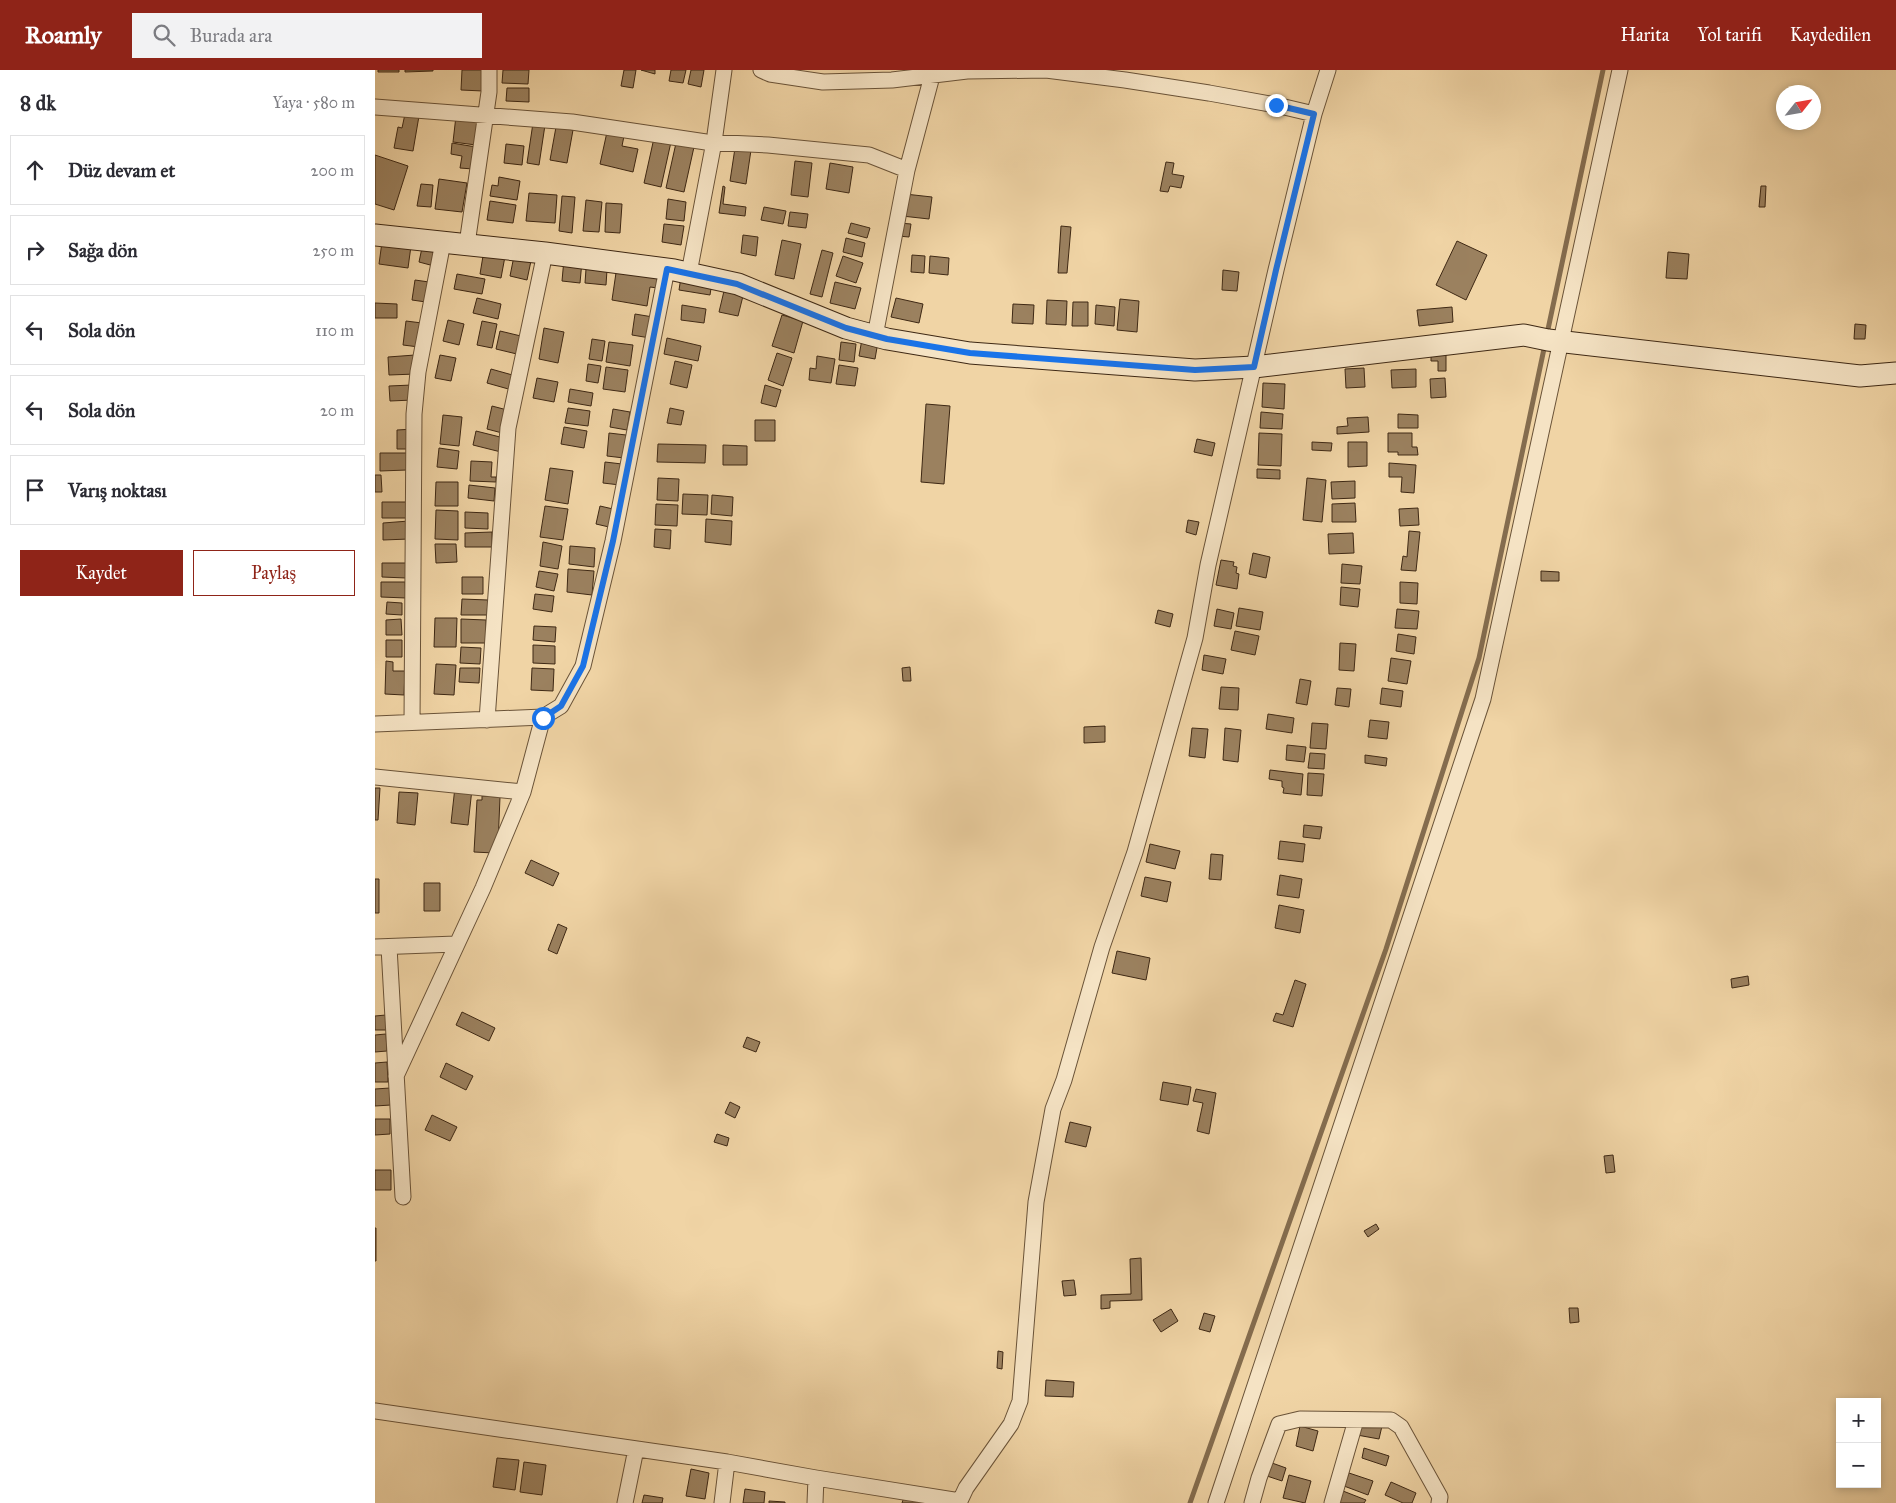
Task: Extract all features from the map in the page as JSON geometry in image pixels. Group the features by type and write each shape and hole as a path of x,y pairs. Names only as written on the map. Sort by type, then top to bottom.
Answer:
{"street":[{"path":"467,244 489,92 489,70"},
{"path":"689,273 714,142 724,70"},
{"path":"761,70 770,74 823,82 892,80 967,71 1046,70 1083,72 1276,105 1314,114"},
{"path":"375,1411 727,1462 959,1502 966,1488 1011,1424 1020,1401 1036,1202 1053,1109 1064,1080 1102,948 1135,852 1195,638 1208,565 1276,270 1314,114 1329,70"},
{"path":"1216,1503 1483,699 1554,340 1620,70"},
{"path":"875,336 907,170 932,76"},
{"path":"375,108 572,122 714,142 768,145 869,155 907,170"},
{"path":"375,235 545,253 689,273 737,284 846,328 875,336 970,353 1195,370 1254,367 1524,335 1860,376 1896,373"},
{"path":"412,722 414,414 418,372 443,242"},
{"path":"487,720 508,428 545,253"},
{"path":"375,724 543,718 561,706 583,666 613,541 667,269"},
{"path":"396,1076 483,888 523,792 543,718"},
{"path":"375,777 523,792"},
{"path":"403,1197 396,1076 382,947 456,944"},
{"path":"1252,1503 1279,1424 1300,1419 1391,1420 1401,1427 1440,1497 1439,1503"},
{"path":"1332,1503 1356,1420"},
{"path":"625,1503 636,1449"},
{"path":"721,1503 727,1462"},
{"path":"815,1503 816,1478"}],"building":[{"path":"378,70 399,70 399,72 378,72"},
{"path":"405,70 433,70 433,71 405,72"},
{"path":"462,70 483,70 483,91 461,90"},
{"path":"503,70 529,70 528,84 502,83"},
{"path":"624,70 636,70 633,88 621,86"},
{"path":"641,70 655,70 655,74"},
{"path":"671,70 686,70 683,83 669,81"},
{"path":"691,70 704,70 701,87 688,84"},
{"path":"507,88 529,88 529,102 506,101"},
{"path":"405,114 419,116 413,151 394,148 398,127 402,128"},
{"path":"456,116 480,119 476,145 453,142"},
{"path":"533,123 545,125 539,165 527,163"},
{"path":"556,127 573,130 567,163 550,160"},
{"path":"607,132 624,136 622,146 638,149 633,172 600,164"},
{"path":"654,138 671,142 661,187 644,183"},
{"path":"452,143 476,147 473,169 460,168 462,156 451,154"},
{"path":"676,143 694,147 684,192 666,188"},
{"path":"506,144 524,146 522,165 504,163"},
{"path":"735,148 751,150 746,184 730,181"},
{"path":"375,155 408,166 394,210 375,204"},
{"path":"795,161 812,163 808,197 791,195"},
{"path":"1166,162 1174,163 1172,174 1184,176 1181,188 1170,186 1168,192 1160,191"},
{"path":"830,163 853,167 849,193 826,189"},
{"path":"499,177 520,181 517,200 490,196 492,185 498,186"},
{"path":"439,179 467,183 462,212 435,209"},
{"path":"421,184 433,185 431,207 417,206"},
{"path":"723,186 725,187 723,204 746,207 745,216 719,213"},
{"path":"1761,186 1766,186 1765,207 1759,207"},
{"path":"529,193 557,195 555,223 526,221"},
{"path":"905,194 932,197 929,219 902,216"},
{"path":"562,196 575,197 572,233 559,231"},
{"path":"668,199 686,202 684,221 666,219"},
{"path":"586,200 602,202 599,232 583,231"},
{"path":"490,201 516,205 513,223 487,220"},
{"path":"606,203 622,204 620,233 605,232"},
{"path":"764,207 786,211 783,224 761,220"},
{"path":"790,212 808,214 806,228 788,226"},
{"path":"851,223 870,228 867,238 848,233"},
{"path":"899,223 911,224 909,237 898,236"},
{"path":"664,224 684,226 681,245 662,242"},
{"path":"1061,226 1071,227 1067,273 1058,273"},
{"path":"743,235 758,237 756,256 741,253"},
{"path":"846,238 865,243 862,257 843,252"},
{"path":"782,240 801,244 794,279 775,275"},
{"path":"1457,241 1487,255 1466,300 1436,285"},
{"path":"382,242 411,246 408,268 379,264"},
{"path":"423,243 438,246 434,266 419,262"},
{"path":"822,250 833,253 822,297 810,294"},
{"path":"506,251 501,278 480,274 483,256"},
{"path":"515,251 532,256 527,280 510,276"},
{"path":"1668,252 1689,254 1687,279 1666,278"},
{"path":"912,255 925,256 924,273 911,272"},
{"path":"843,256 863,263 856,283 836,276"},
{"path":"930,256 949,258 948,275 929,273"},
{"path":"564,259 582,261 580,283 562,281"},
{"path":"617,266 661,273 658,288 650,287 647,306 612,300"},
{"path":"586,269 607,270 606,285 585,283"},
{"path":"1223,270 1239,272 1237,291 1222,290"},
{"path":"457,274 485,279 482,294 454,289"},
{"path":"681,277 712,282 710,295 679,290"},
{"path":"415,280 429,282 426,302 412,300"},
{"path":"835,282 861,288 855,309 830,303"},
{"path":"724,291 743,296 738,316 719,312"},
{"path":"477,298 501,304 498,319 473,313"},
{"path":"896,298 923,304 919,323 891,317"},
{"path":"1120,299 1139,301 1137,332 1117,330"},
{"path":"1047,300 1067,301 1066,325 1046,324"},
{"path":"1073,302 1088,302 1088,326 1072,326"},
{"path":"375,303 397,304 397,318 375,318"},
{"path":"1013,304 1034,305 1033,324 1012,323"},
{"path":"682,305 706,309 704,323 681,320"},
{"path":"1096,305 1115,307 1114,326 1095,324"},
{"path":"1452,307 1453,322 1419,326 1417,310"},
{"path":"635,314 653,317 650,338 632,335"},
{"path":"782,315 803,321 794,353 772,346"},
{"path":"448,320 464,324 459,345 443,341"},
{"path":"406,321 422,323 419,347 403,345"},
{"path":"482,321 497,324 492,348 477,345"},
{"path":"1855,324 1866,325 1865,339 1854,339"},
{"path":"544,328 564,332 558,363 539,359"},
{"path":"500,331 525,337 521,355 496,349"},
{"path":"667,338 701,346 698,361 664,354"},
{"path":"592,339 605,341 602,361 589,359"},
{"path":"862,339 878,342 875,359 859,356"},
{"path":"609,342 633,345 630,366 606,362"},
{"path":"841,342 856,344 854,362 839,360"},
{"path":"1431,351 1446,351 1446,371 1438,371 1438,361 1431,361"},
{"path":"777,353 792,358 783,386 768,380"},
{"path":"415,355 416,374 389,375 388,357"},
{"path":"440,355 456,358 451,381 435,378"},
{"path":"817,356 835,359 831,383 809,380 810,368 816,369"},
{"path":"675,361 692,365 687,388 670,384"},
{"path":"588,364 601,366 598,383 586,381"},
{"path":"839,365 858,368 855,386 836,384"},
{"path":"606,367 628,370 625,392 603,389"},
{"path":"1364,368 1365,387 1346,388 1345,369"},
{"path":"491,369 516,376 512,390 487,383"},
{"path":"1416,369 1416,387 1392,388 1391,370"},
{"path":"537,378 558,382 554,402 533,398"},
{"path":"1445,378 1446,397 1431,398 1430,379"},
{"path":"1263,383 1285,384 1284,409 1262,407"},
{"path":"412,385 413,400 390,401 389,386"},
{"path":"765,385 781,390 776,407 761,403"},
{"path":"570,389 593,393 591,406 568,402"},
{"path":"926,404 950,406 944,484 921,482"},
{"path":"492,406 511,411 506,434 487,429"},
{"path":"568,408 590,411 588,426 565,423"},
{"path":"670,408 684,411 681,425 667,423"},
{"path":"613,409 630,412 627,430 610,427"},
{"path":"1261,412 1283,414 1282,429 1260,428"},
{"path":"1398,414 1418,415 1418,428 1398,428"},
{"path":"443,415 462,417 459,446 440,444"},
{"path":"1368,417 1369,432 1337,434 1337,427 1348,426 1347,418"},
{"path":"755,420 775,420 775,441 755,441"},
{"path":"564,427 587,431 584,448 561,444"},
{"path":"414,429 414,449 397,449 397,430"},
{"path":"476,431 504,438 501,452 473,445"},
{"path":"609,433 626,435 624,458 607,456"},
{"path":"1259,433 1282,434 1281,466 1258,465"},
{"path":"1388,433 1412,433 1412,447 1417,447 1418,455 1398,455 1398,452 1388,452"},
{"path":"1197,439 1215,443 1212,456 1194,452"},
{"path":"1312,442 1332,443 1331,451 1312,450"},
{"path":"1348,442 1367,442 1367,466 1348,467"},
{"path":"658,444 706,445 705,463 657,462"},
{"path":"723,445 747,446 747,465 723,465"},
{"path":"439,448 459,451 457,469 437,467"},
{"path":"380,453 407,453 407,470 380,471"},
{"path":"471,461 492,462 491,477 496,477 496,482 470,481"},
{"path":"605,462 622,464 620,485 603,483"},
{"path":"1389,463 1416,465 1414,493 1401,492 1402,477 1389,477"},
{"path":"550,468 573,471 568,504 545,500"},
{"path":"1257,469 1280,470 1280,479 1257,478"},
{"path":"375,475 381,475 382,492 375,492"},
{"path":"658,478 679,479 678,501 657,500"},
{"path":"1307,478 1326,480 1322,522 1303,520"},
{"path":"1355,481 1355,498 1332,499 1331,482"},
{"path":"436,482 458,482 458,506 435,506"},
{"path":"469,485 495,488 494,501 468,498"},
{"path":"683,494 708,495 707,515 682,514"},
{"path":"712,495 733,497 732,516 711,514"},
{"path":"382,502 408,502 408,518 382,518"},
{"path":"1355,503 1356,522 1332,522 1332,504"},
{"path":"656,504 678,505 677,526 655,525"},
{"path":"545,506 568,509 563,540 540,537"},
{"path":"600,506 613,509 609,527 596,524"},
{"path":"1418,508 1419,525 1400,526 1399,509"},
{"path":"436,510 458,511 458,540 435,539"},
{"path":"465,512 488,513 488,529 465,528"},
{"path":"706,519 732,521 731,545 705,542"},
{"path":"1188,520 1199,522 1196,535 1186,532"},
{"path":"409,521 409,539 383,540 383,523"},
{"path":"655,529 671,530 670,549 654,547"},
{"path":"1409,531 1420,532 1416,571 1401,570 1403,556 1407,557"},
{"path":"492,532 492,547 465,547 465,533"},
{"path":"1353,533 1354,553 1329,554 1328,534"},
{"path":"543,542 562,546 558,569 540,566"},
{"path":"435,544 456,544 457,562 436,563"},
{"path":"570,546 595,548 594,567 569,564"},
{"path":"1253,553 1270,557 1266,578 1249,574"},
{"path":"1221,560 1234,562 1233,566 1237,567 1236,573 1239,574 1237,589 1216,585"},
{"path":"382,563 407,563 406,578 382,577"},
{"path":"1342,564 1362,566 1360,584 1341,583"},
{"path":"568,569 594,571 592,595 567,592"},
{"path":"539,571 558,574 554,591 536,587"},
{"path":"1541,571 1559,572 1559,581 1541,581"},
{"path":"462,577 483,577 483,594 462,594"},
{"path":"381,582 405,582 406,598 381,597"},
{"path":"1400,582 1418,583 1417,604 1400,603"},
{"path":"1341,587 1360,589 1358,607 1340,605"},
{"path":"535,594 554,596 552,612 533,609"},
{"path":"462,599 488,600 487,615 461,615"},
{"path":"387,602 402,603 402,615 386,614"},
{"path":"1239,608 1263,612 1260,630 1236,626"},
{"path":"1217,609 1234,613 1231,629 1214,626"},
{"path":"1397,609 1419,611 1417,629 1395,628"},
{"path":"1158,610 1173,614 1170,627 1155,623"},
{"path":"435,618 457,618 456,647 434,647"},
{"path":"401,619 402,635 386,635 386,620"},
{"path":"461,619 486,620 486,643 461,643"},
{"path":"534,626 556,627 555,642 533,640"},
{"path":"1235,631 1259,636 1255,655 1231,650"},
{"path":"1398,634 1416,637 1414,654 1396,651"},
{"path":"386,640 402,640 402,657 386,657"},
{"path":"1340,643 1356,644 1354,671 1339,670"},
{"path":"533,645 555,646 555,664 533,663"},
{"path":"461,647 481,648 480,664 460,663"},
{"path":"1204,655 1226,659 1223,674 1202,670"},
{"path":"1391,658 1411,661 1407,684 1388,681"},
{"path":"386,661 393,662 393,671 405,671 404,695 385,694"},
{"path":"436,664 456,665 454,695 434,694"},
{"path":"910,667 911,681 903,681 902,668"},
{"path":"460,668 480,668 479,683 459,682"},
{"path":"532,668 554,669 553,691 531,690"},
{"path":"1300,679 1311,681 1307,705 1296,703"},
{"path":"1221,687 1239,688 1238,710 1219,709"},
{"path":"1337,688 1351,689 1349,707 1335,705"},
{"path":"1382,688 1403,691 1401,707 1380,704"},
{"path":"1268,714 1294,718 1292,733 1266,729"},
{"path":"1370,720 1389,722 1387,739 1368,737"},
{"path":"1312,723 1328,724 1326,749 1310,748"},
{"path":"1105,726 1105,742 1084,743 1084,727"},
{"path":"1192,728 1208,729 1205,758 1189,756"},
{"path":"1225,728 1241,730 1238,762 1223,760"},
{"path":"1287,745 1306,747 1304,762 1286,760"},
{"path":"1310,753 1325,754 1324,769 1308,768"},
{"path":"1365,755 1387,758 1386,766 1365,763"},
{"path":"1270,770 1303,774 1301,795 1283,793 1282,781 1269,779"},
{"path":"1308,773 1324,774 1322,796 1307,795"},
{"path":"455,787 472,789 468,825 451,823"},
{"path":"375,788 380,788 378,820 375,820"},
{"path":"399,792 418,793 415,825 397,823"},
{"path":"482,796 500,797 498,845 494,853 474,852 477,800 482,800"},
{"path":"1304,825 1322,827 1320,839 1303,837"},
{"path":"1280,841 1305,844 1303,862 1278,859"},
{"path":"1150,844 1180,851 1175,869 1146,862"},
{"path":"1211,854 1223,855 1221,880 1209,879"},
{"path":"531,860 559,873 553,886 525,873"},
{"path":"1280,875 1302,879 1299,898 1277,895"},
{"path":"1145,877 1171,882 1167,902 1141,896"},
{"path":"375,879 379,879 379,913 375,913"},
{"path":"424,883 440,883 440,911 424,911"},
{"path":"1279,905 1304,910 1300,933 1275,928"},
{"path":"558,924 567,928 557,954 548,950"},
{"path":"1117,951 1150,958 1146,980 1112,973"},
{"path":"1748,976 1749,985 1732,988 1731,979"},
{"path":"1295,980 1306,984 1293,1027 1273,1021 1276,1013 1283,1015"},
{"path":"462,1012 495,1028 489,1041 456,1025"},
{"path":"386,1015 386,1030 375,1030 375,1016"},
{"path":"386,1034 387,1051 375,1052 375,1035"},
{"path":"747,1037 760,1042 756,1052 743,1047"},
{"path":"387,1062 388,1082 375,1082 375,1063"},
{"path":"446,1063 473,1076 466,1090 440,1077"},
{"path":"1163,1082 1191,1087 1188,1105 1160,1100"},
{"path":"390,1088 391,1105 375,1106 375,1089"},
{"path":"1196,1089 1216,1093 1209,1134 1197,1131 1203,1103 1193,1101"},
{"path":"730,1102 740,1107 735,1118 725,1113"},
{"path":"432,1115 457,1127 450,1141 425,1130"},
{"path":"375,1119 390,1119 390,1134 375,1135"},
{"path":"1070,1122 1091,1127 1086,1147 1065,1142"},
{"path":"717,1134 729,1138 727,1146 714,1142"},
{"path":"1613,1155 1615,1172 1606,1173 1604,1156"},
{"path":"375,1170 391,1170 391,1190 375,1190"},
{"path":"1376,1224 1379,1229 1368,1237 1364,1231"},
{"path":"376,1228 376,1261 375,1261"},
{"path":"1141,1258 1142,1300 1110,1301 1110,1308 1101,1309 1101,1295 1131,1294 1130,1259"},
{"path":"1074,1280 1076,1295 1064,1296 1062,1281"},
{"path":"1569,1308 1578,1308 1579,1322 1570,1323"},
{"path":"1171,1309 1178,1321 1161,1332 1153,1320"},
{"path":"1204,1313 1215,1316 1210,1332 1199,1329"},
{"path":"998,1351 1003,1352 1002,1369 997,1368"},
{"path":"1046,1380 1074,1382 1073,1397 1045,1396"},
{"path":"1359,1422 1382,1426 1379,1439 1357,1435"},
{"path":"1300,1426 1318,1431 1313,1451 1296,1446"},
{"path":"1364,1448 1389,1456 1386,1466 1362,1458"},
{"path":"497,1458 519,1460 515,1490 493,1487"},
{"path":"524,1462 546,1465 542,1495 520,1492"},
{"path":"1272,1463 1286,1468 1282,1481 1267,1476"},
{"path":"691,1469 709,1473 705,1499 686,1496"},
{"path":"1349,1473 1373,1481 1368,1495 1344,1486"},
{"path":"1289,1475 1311,1481 1305,1503 1283,1498"},
{"path":"1391,1482 1416,1493 1412,1503 1403,1503 1385,1495"},
{"path":"745,1489 765,1492 764,1503 743,1503"},
{"path":"1343,1491 1366,1500 1364,1503 1338,1503"},
{"path":"644,1495 663,1498 662,1503 642,1503"},
{"path":"904,1497 931,1503 902,1503"},
{"path":"769,1501 785,1502 785,1503 769,1503"}],"waterway":[{"path":"1547,334 1603,70"},
{"path":"1190,1503 1386,949 1479,658 1545,344"}],"route":[{"path":"543,718 561,706 570,693 583,666 613,541 667,269 737,284 846,328 887,339 970,353 1195,370 1254,367 1314,114 1276,105"}]}
